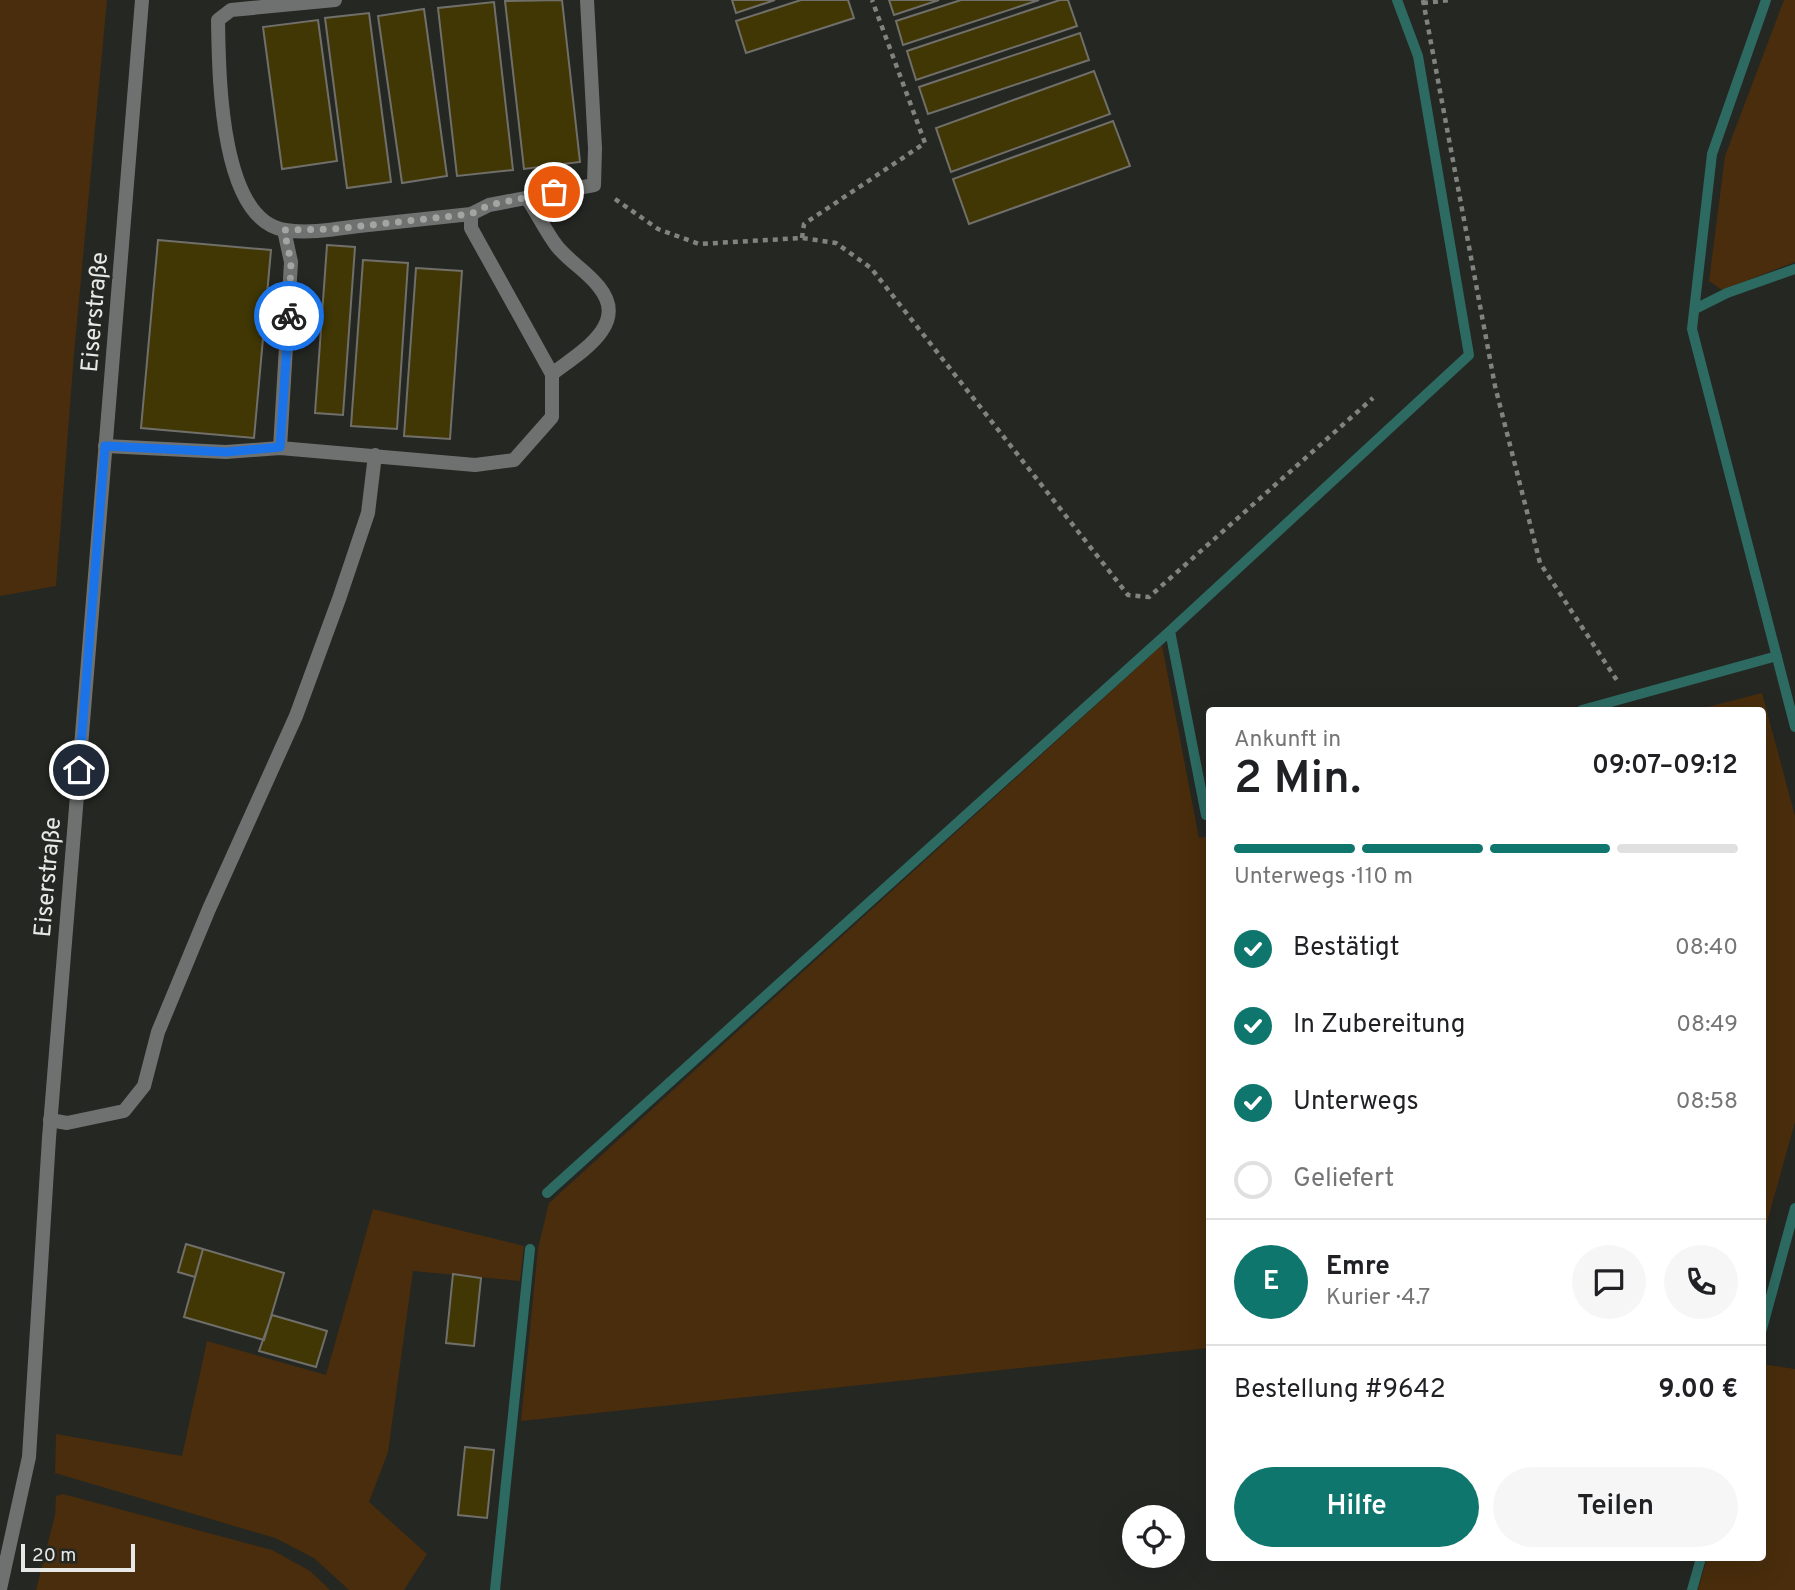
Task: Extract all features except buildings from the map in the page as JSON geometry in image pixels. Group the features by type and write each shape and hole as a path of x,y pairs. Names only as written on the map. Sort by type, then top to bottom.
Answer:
{"street":[{"name":"Eiserstraße","path":"0,1589 29,1457 50,1120 142,0"},
{"path":"335,0 231,10 218,20 230,165 244,201 261,221 284,230 334,229 471,214 489,205 594,185 595,148 587,0"},
{"path":"527,198 557,246 598,286 609,301 609,316 599,338 552,374"},
{"path":"105,446 226,452 280,447 475,465 514,460 552,416 552,374 471,228 471,214"},
{"path":"280,447 291,262 284,230"},
{"path":"50,1120 67,1123 124,1111 144,1086 158,1032 209,909 296,716 368,513 375,454"}],"path":[{"path":"802,238 804,224 925,143 872,0"},
{"path":"1451,0 1423,1 1495,386 1540,563 1618,682"},
{"path":"594,185 658,229 699,244 802,238 836,243 870,268 1128,595 1149,597 1373,398"}],"shaded area":[{"path":"0,0 107,0 74,354 56,586 0,596"},
{"path":"1784,0 1795,0 1795,262 1722,290 1709,281 1725,156"},
{"path":"1162,645 1199,838 1206,837 1206,1348 521,1421 538,1248 549,1203"},
{"path":"1762,693 1766,707 1708,707"},
{"path":"1766,708 1795,816 1795,1122 1766,1226"},
{"path":"373,1209 524,1246 520,1281 413,1271 388,1452 369,1502 427,1554 404,1590 349,1590 314,1558 275,1538 55,1473 56,1434 182,1456 207,1341 326,1375"},
{"path":"1766,1365 1795,1369 1795,1590 1698,1590 1706,1561 1766,1561"},
{"path":"63,1494 272,1550 310,1571 330,1590 36,1590 55,1515 56,1496"}],"waterway":[{"path":"547,1193 1170,631 1469,355 1418,56 1397,0"},
{"path":"1766,0 1712,154 1692,329 1795,727"},
{"path":"1695,309 1727,293 1795,269"},
{"path":"1170,631 1206,815"},
{"path":"1593,707 1777,656"},
{"path":"1766,1314 1795,1208"},
{"path":"495,1590 530,1249"},
{"path":"1692,1590 1700,1561"}],"way so far":[{"path":"289,316 291,262 284,230 334,229 471,214 489,205 554,192"}],"route":[{"path":"79,770 105,446 226,452 280,447 289,316"}]}
